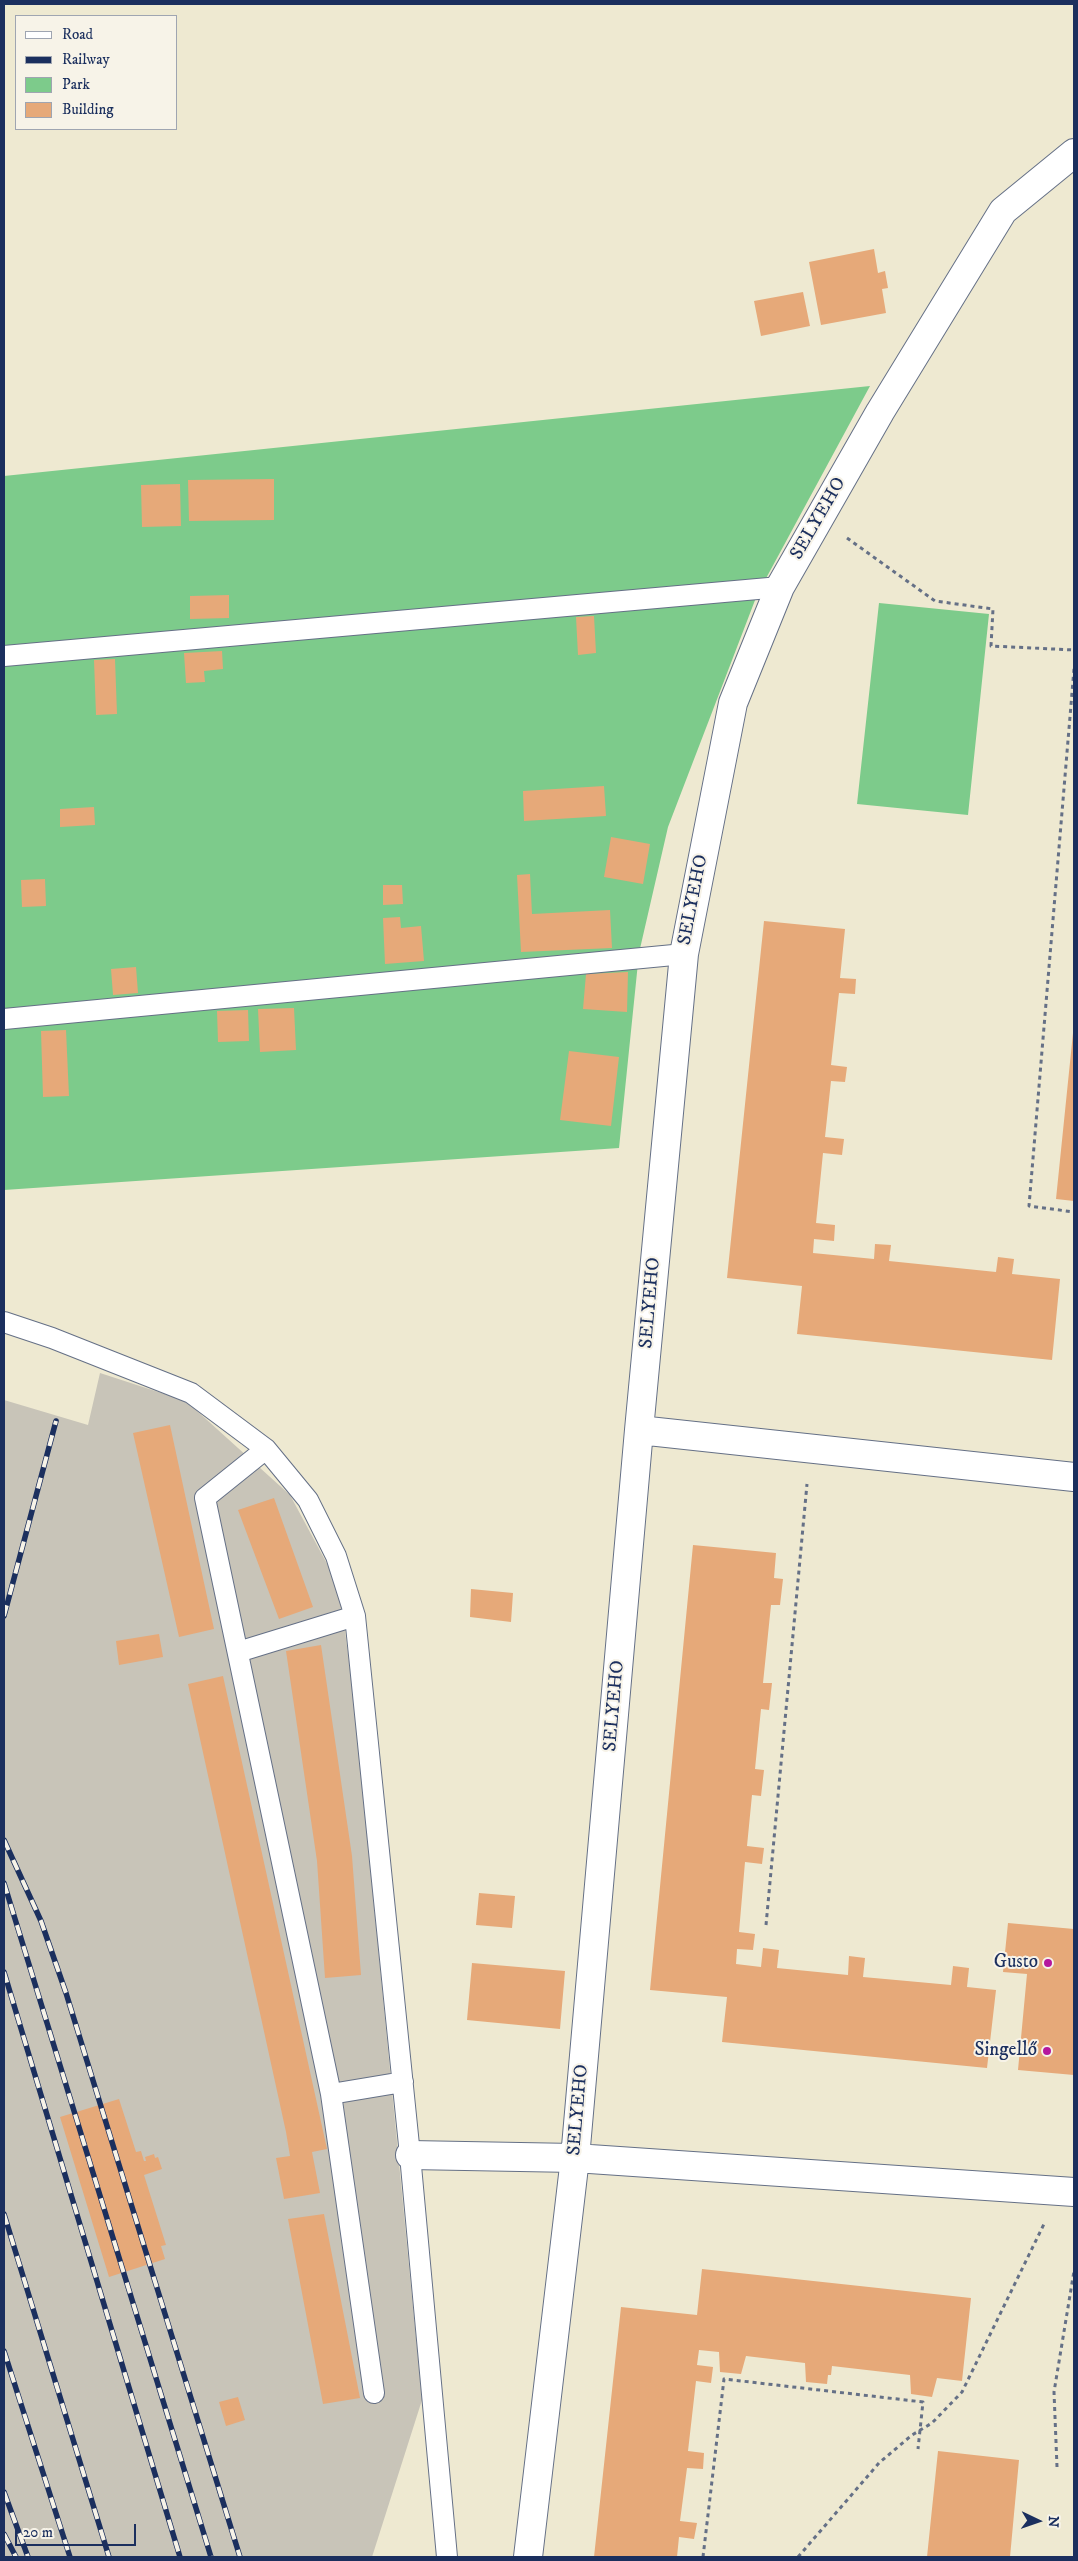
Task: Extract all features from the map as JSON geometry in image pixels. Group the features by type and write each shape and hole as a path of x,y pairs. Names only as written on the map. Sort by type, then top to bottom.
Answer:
{"street":[{"name":"SELYEHO","path":"528,2557 575,2158 639,1430 684,954 733,703 780,587 1003,211 1074,152"},
{"path":"639,1430 1074,1477"},
{"path":"410,2155 575,2158 1066,2192"}],"lane":[{"path":"4,656 780,587"},
{"path":"4,1019 684,954"},
{"path":"4,1322 52,1338 191,1393 266,1449 308,1500 336,1556 355,1616 403,2082 447,2557"},
{"path":"266,1449 205,1498 331,2094 374,2393"},
{"path":"238,1652 355,1616"},
{"path":"331,2094 403,2082"}],"path":[{"path":"820,517 935,601 993,609 991,646 1074,650"},
{"path":"1074,669 1028,1206 1074,1212"},
{"path":"766,1925 811,1448"},
{"path":"798,2557 879,2463 920,2430 932,2423 962,2392 1037,2242 1066,2192"},
{"path":"1057,2466 1054,2392 1074,2271"},
{"path":"703,2557 724,2379 924,2402 918,2449"}],"shaded area":[{"path":"100,1373 186,1401 290,1495 339,1586 354,1699 422,2400 372,2557 4,2557 4,1400 88,1425"}],"green space":[{"path":"870,386 757,595 668,827 639,953 619,1148 4,1190 4,476"},
{"path":"879,603 989,614 968,815 857,804"}],"building":[{"path":"874,249 878,273 885,271 888,288 882,289 886,313 821,325 809,262"},
{"path":"803,292 810,326 761,336 754,301"},
{"path":"274,479 274,520 189,521 188,480"},
{"path":"180,484 181,526 142,527 141,485"},
{"path":"229,595 229,618 190,619 190,596"},
{"path":"594,616 596,653 578,655 576,617"},
{"path":"222,651 223,669 204,671 205,682 186,683 184,653"},
{"path":"115,659 117,714 96,715 94,660"},
{"path":"604,786 606,816 524,821 523,791"},
{"path":"94,807 95,825 60,827 60,809"},
{"path":"611,837 650,844 643,884 604,877"},
{"path":"530,874 532,914 610,910 612,948 521,952 517,875"},
{"path":"45,879 46,906 22,907 21,880"},
{"path":"383,885 402,885 403,904 383,905"},
{"path":"400,917 401,928 421,926 424,961 385,964 383,918"},
{"path":"764,921 845,929 840,978 856,979 855,994 839,993 831,1065 847,1067 845,1082 831,1081 825,1137 844,1139 842,1155 823,1153 816,1223 835,1225 834,1241 814,1239 813,1253 874,1259 875,1244 891,1245 889,1261 996,1272 998,1257 1014,1259 1012,1274 1060,1279 1052,1360 797,1334 802,1286 727,1278"},
{"path":"136,967 138,993 113,995 111,969"},
{"path":"628,972 627,1012 583,1009 586,974"},
{"path":"294,1008 296,1050 260,1052 258,1009"},
{"path":"248,1010 249,1041 218,1042 217,1011"},
{"path":"66,1030 69,1096 43,1097 41,1031"},
{"path":"1074,1033 1074,1201 1056,1199"},
{"path":"569,1051 619,1057 611,1126 560,1120"},
{"path":"170,1425 214,1629 179,1637 133,1433"},
{"path":"274,1498 313,1607 279,1619 238,1510"},
{"path":"693,1545 776,1553 774,1578 783,1579 780,1605 771,1605 763,1683 772,1683 769,1710 761,1709 755,1769 764,1770 761,1796 752,1795 747,1846 764,1848 762,1864 745,1862 739,1932 755,1934 753,1950 737,1949 736,1964 761,1967 763,1948 779,1950 777,1968 848,1975 849,1956 865,1958 863,1977 951,1985 953,1966 969,1968 967,1987 996,1990 987,2068 722,2042 727,1997 650,1990"},
{"path":"471,1589 513,1593 511,1622 470,1617"},
{"path":"159,1634 163,1657 119,1665 116,1641"},
{"path":"321,1645 352,1856 361,1975 325,1978 317,1861 286,1651"},
{"path":"223,1676 327,2149 312,2152 320,2193 284,2199 276,2158 290,2156 286,2132 188,1684"},
{"path":"479,1893 515,1896 512,1928 476,1925"},
{"path":"1008,1923 1074,1929 1074,2075 1018,2070 1027,1974 1003,1972"},
{"path":"472,1963 565,1971 560,2029 467,2020"},
{"path":"119,2099 136,2152 141,2151 144,2161 146,2161 145,2157 154,2154 155,2158 158,2157 162,2169 144,2175 166,2245 161,2246 165,2259 109,2277 60,2117"},
{"path":"324,2214 360,2398 323,2404 288,2219"},
{"path":"702,2269 971,2298 962,2381 937,2378 932,2397 911,2394 910,2375 832,2366 827,2384 806,2382 805,2363 746,2356 741,2374 720,2372 719,2352 699,2350 697,2365 713,2367 711,2383 696,2381 688,2451 704,2453 703,2469 687,2468 680,2521 697,2523 694,2539 679,2537 677,2557 594,2557 621,2307 697,2315"},
{"path":"238,2397 245,2420 226,2426 219,2402"},
{"path":"938,2451 1019,2460 1010,2557 927,2557"}],"railway":[{"path":"4,1616 56,1421"},
{"path":"4,1840 41,1921 66,1993 240,2557"},
{"path":"4,1883 211,2557"},
{"path":"4,1972 180,2557"},
{"path":"4,2214 109,2557"},
{"path":"4,2351 70,2557"},
{"path":"4,2492 28,2557"},
{"path":"4,2534 16,2557"}],"place":[{"name":"Gusto","path":"1048,1963"},
{"name":"Singellő","path":"1047,2051"}]}
